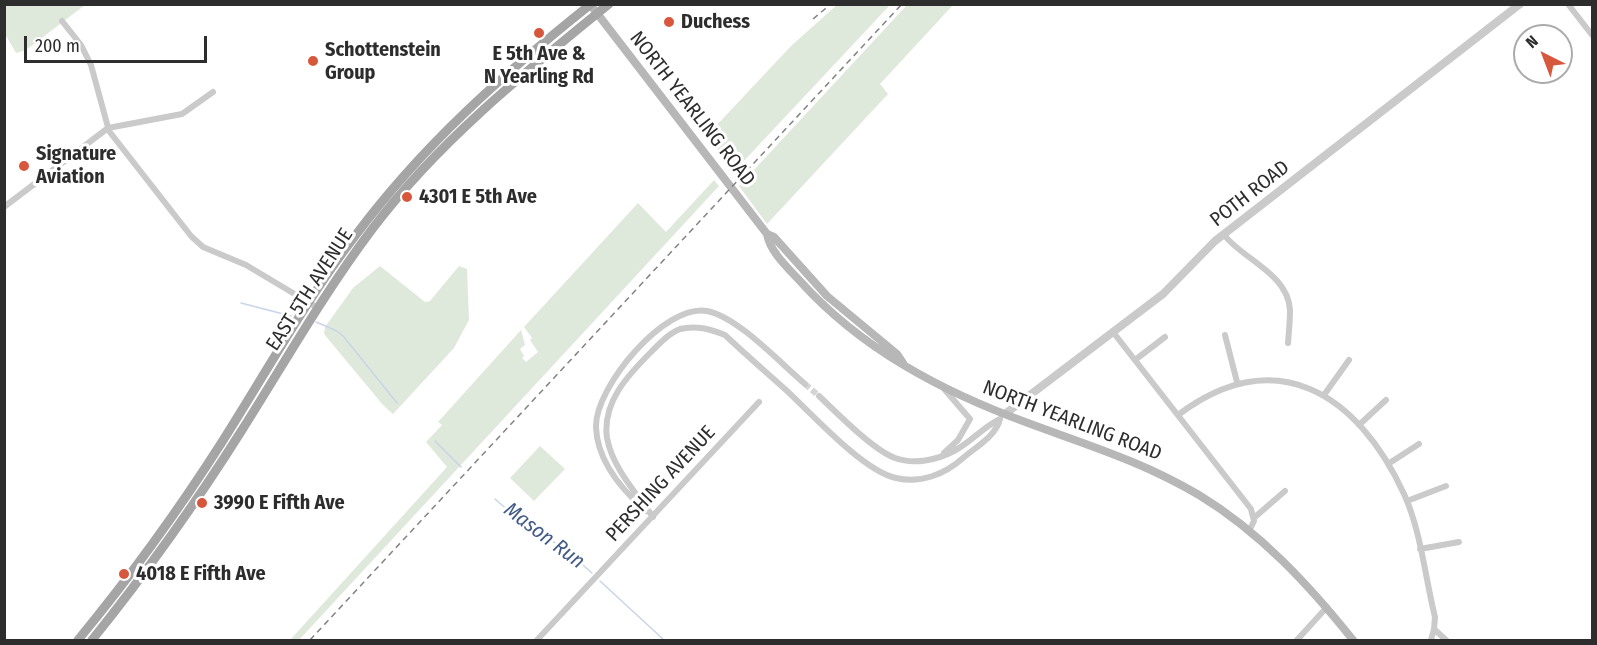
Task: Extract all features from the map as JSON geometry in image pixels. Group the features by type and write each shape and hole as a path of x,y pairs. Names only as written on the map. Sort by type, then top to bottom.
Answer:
{"main road":[{"name":"NORTH YEARLING ROAD","path":"591,4 767,234 769,242 785,265 831,313 892,360 903,363 1003,416 1106,449 1143,465 1200,496 1249,531 1282,559 1353,640"},
{"name":"EAST 5TH AVENUE","path":"93,640 166,544 242,431 356,234 445,130 502,77 591,4"},
{"name":"EAST 5TH AVENUE","path":"78,640 157,537 313,305 373,228 449,141 500,93 609,4"}],"street":[{"name":"POTH ROAD","path":"1003,416 1170,288 1224,235 1520,4"},
{"path":"1568,4 1593,35"},
{"path":"62,21 81,45 91,65 108,128 191,236 203,247 246,265 313,305"},
{"path":"4,207 108,128 182,114 213,92"},
{"path":"1224,235 1240,252 1276,280 1285,292 1290,310 1288,343"},
{"path":"653,517 630,497 610,470 603,458 596,427 597,413 614,376 660,328 674,316 689,311 706,311 720,315 805,384"},
{"path":"653,517 611,453 607,436 609,416 620,386 664,338 679,330 693,327 710,329 725,336 843,443 874,469 894,478 915,480 937,475 956,464 998,428 1003,416"},
{"path":"1113,332 1255,517"},
{"path":"1225,335 1237,382"},
{"path":"1135,360 1165,337"},
{"path":"1324,395 1349,360"},
{"path":"1178,415 1209,393 1237,382 1294,381 1324,395 1359,425 1388,464 1407,501 1435,617 1431,640"},
{"path":"938,383 970,419 958,441 941,456"},
{"path":"819,396 894,458 926,461 955,451 1003,416"},
{"path":"1359,425 1386,400"},
{"name":"PERSHING AVENUE","path":"537,640 759,402"},
{"path":"1388,464 1419,444"},
{"path":"1407,501 1446,486"},
{"path":"1249,531 1255,517 1285,491"},
{"path":"1420,549 1459,542"},
{"path":"1297,640 1327,608"},
{"path":"1434,629 1446,640"}],"green space":[{"path":"838,4 890,5 742,163 728,166 711,139 714,128 791,46"},
{"path":"4,5 85,5 26,50 16,53 5,34"},
{"path":"907,5 953,5 880,84 888,94 767,224 739,186"},
{"path":"714,180 719,186 299,640 290,640 447,467 426,442 442,425 438,422 521,330 525,345 520,349 524,356 522,358 526,362 538,352 524,327 638,203 666,232"},
{"path":"380,266 425,302 430,301 459,266 467,269 469,320 454,348 393,414 324,334 325,327 353,288"},
{"path":"540,446 565,469 534,501 510,478"}],"waterway":[{"name":"Mason Run","path":"241,303 291,316"},
{"name":"Mason Run","path":"316,322 337,331 344,337 397,403"},
{"name":"Mason Run","path":"435,441 461,467"},
{"name":"Mason Run","path":"495,499 534,533 560,545 592,573"},
{"name":"Mason Run","path":"600,581 664,640"}],"tunnel":[{"path":"805,384 819,396"}],"railway":[{"path":"813,19 831,4"},
{"path":"310,640 902,4"}],"place":[{"name":"Duchess","path":"669,22"},
{"name":"E 5th Ave & N Yearling Rd","path":"539,33"},
{"name":"Schottenstein Group","path":"313,61"},
{"name":"Signature Aviation","path":"24,166"},
{"name":"4301 E 5th Ave","path":"407,197"},
{"name":"3990 E Fifth Ave","path":"202,503"},
{"name":"4018 E Fifth Ave","path":"124,574"}]}
